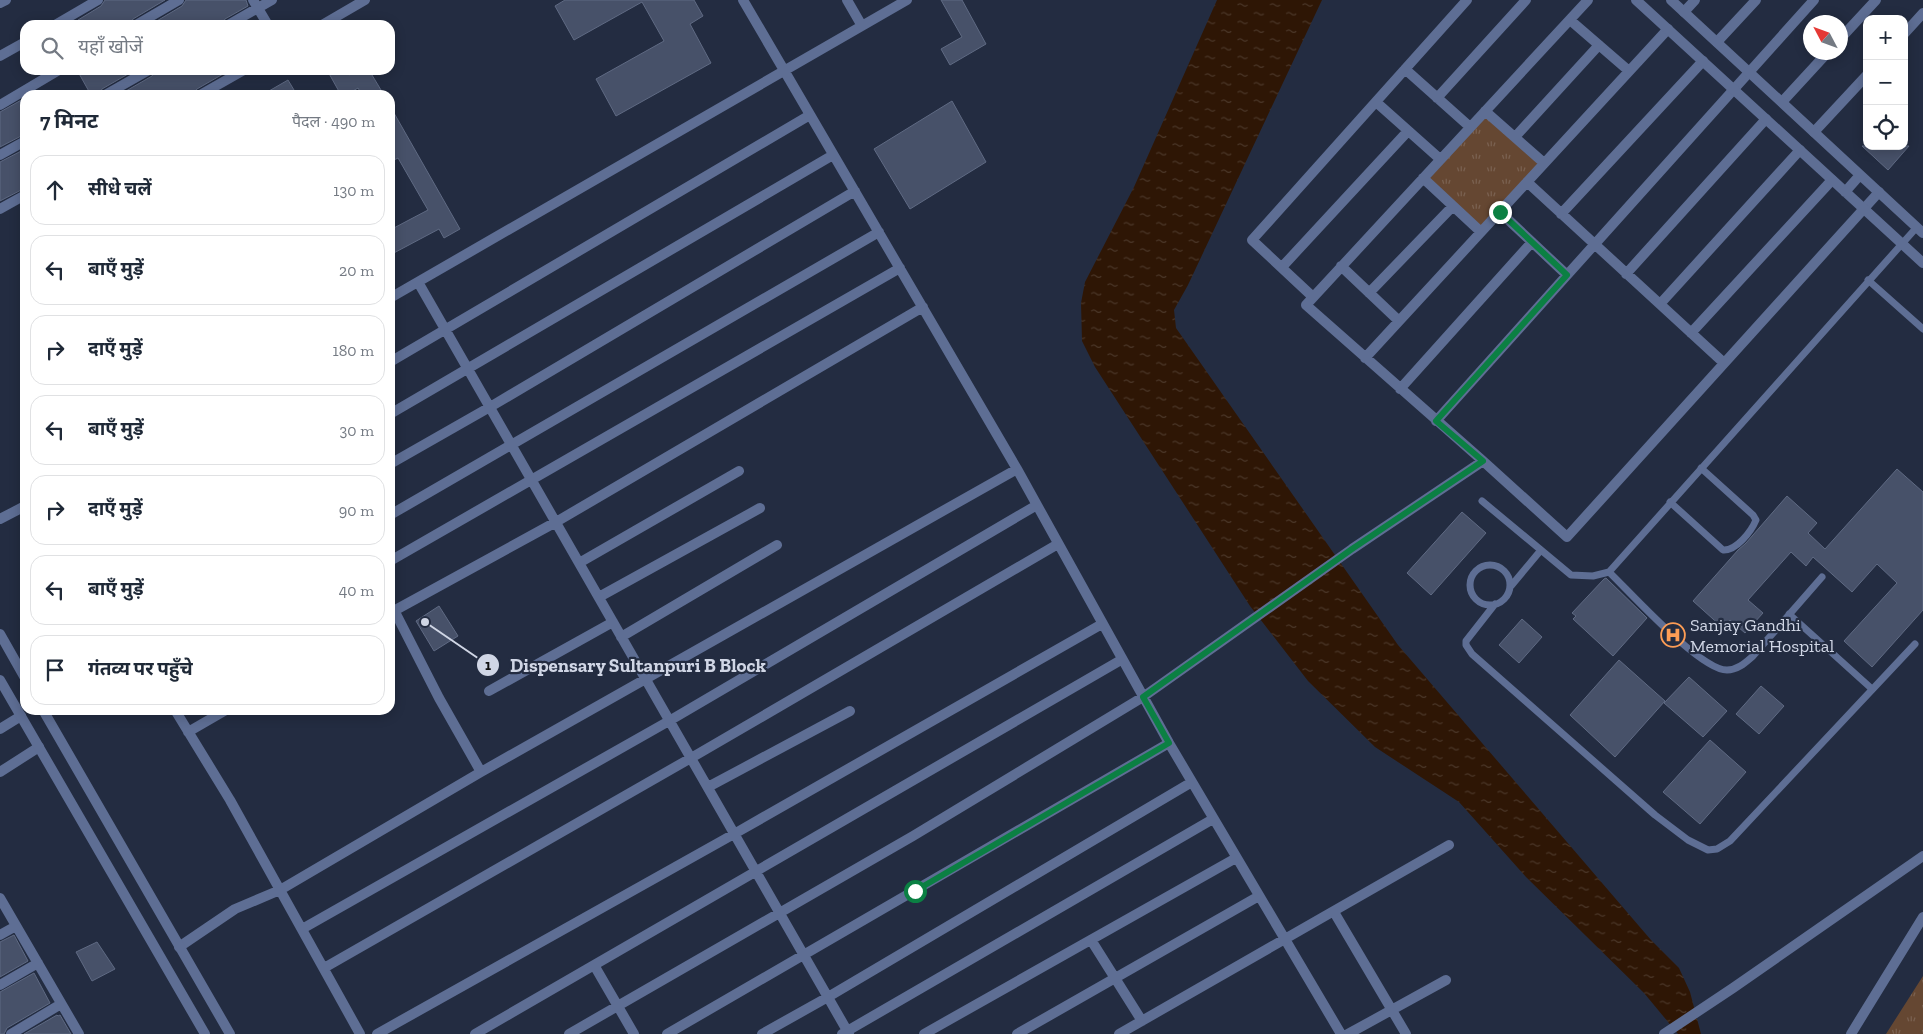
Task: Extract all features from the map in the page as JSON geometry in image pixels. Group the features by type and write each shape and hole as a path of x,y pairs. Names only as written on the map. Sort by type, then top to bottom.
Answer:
{"street":[{"path":"0,3 6,0"},
{"path":"64,20 98,0"},
{"path":"145,20 179,0"},
{"path":"235,20 256,4 272,0"},
{"path":"331,20 365,0"},
{"path":"743,0 1017,469 1121,660 1340,1034"},
{"path":"847,0 862,26"},
{"path":"395,295 907,0"},
{"path":"1313,296 1252,240 1467,0"},
{"path":"1437,98 1526,0"},
{"path":"1588,0 1306,305 1567,537 1879,192"},
{"path":"1636,0 1923,264"},
{"path":"1671,0 1920,230"},
{"path":"1684,12 1695,0"},
{"path":"1717,42 1756,0"},
{"path":"1436,421 1814,0"},
{"path":"1848,30 1876,0"},
{"path":"256,4 265,20"},
{"path":"1908,30 1923,13"},
{"path":"1570,20 1629,71"},
{"path":"1366,358 1668,29"},
{"path":"0,56 20,45"},
{"path":"1515,137 1598,45"},
{"path":"1782,102 1821,60"},
{"path":"1561,214 1703,61"},
{"path":"1404,69 1470,128"},
{"path":"25,90 51,75"},
{"path":"114,90 140,75"},
{"path":"209,90 235,75"},
{"path":"1814,132 1863,79"},
{"path":"0,105 20,93"},
{"path":"1376,102 1440,159"},
{"path":"1485,111 1544,163"},
{"path":"395,359 810,115"},
{"path":"1626,274 1766,119"},
{"path":"1282,267 1408,131"},
{"path":"0,155 20,144"},
{"path":"1660,304 1800,150"},
{"path":"395,411 833,155"},
{"path":"1845,192 1860,175"},
{"path":"1423,178 1482,232"},
{"path":"1690,333 1832,180"},
{"path":"1527,182 1724,364"},
{"path":"395,461 490,408 855,191"},
{"path":"0,209 20,198"},
{"path":"1369,293 1453,206"},
{"path":"1500,212 1567,275"},
{"path":"395,512 879,232"},
{"path":"1400,389 1532,242"},
{"path":"1341,266 1399,322"},
{"path":"395,558 900,268"},
{"path":"418,282 828,997 846,1033 1213,818"},
{"path":"395,609 556,522 923,307"},
{"path":"569,1034 913,836 1143,697 1352,549 1483,461"},
{"path":"179,947 235,909 280,890 480,772 1017,469"},
{"path":"579,563 739,471"},
{"path":"302,928 669,721 1037,505"},
{"path":"599,597 760,508"},
{"path":"0,519 20,509"},
{"path":"324,968 691,758 1058,544"},
{"path":"621,637 777,545"},
{"path":"395,617 480,772"},
{"path":"489,691 613,622"},
{"path":"377,1034 734,834 1102,624"},
{"path":"0,634 20,669"},
{"path":"475,1034 1121,660"},
{"path":"0,680 20,714"},
{"path":"708,787 850,711"},
{"path":"46,715 230,1034"},
{"path":"178,715 230,800 360,1034"},
{"path":"188,732 217,715"},
{"path":"0,729 21,716 204,1034"},
{"path":"667,1034 1169,743"},
{"path":"0,772 39,747"},
{"path":"762,1034 1192,782"},
{"path":"1119,1034 1449,845"},
{"path":"1664,1034 1923,856"},
{"path":"924,1034 1236,858"},
{"path":"1017,1034 1259,896"},
{"path":"0,898 79,1034"},
{"path":"1334,912 1406,1034"},
{"path":"1851,1034 1923,917"},
{"path":"0,935 16,926"},
{"path":"1091,940 1142,1021"},
{"path":"0,985 38,963"},
{"path":"594,965 634,1034"},
{"path":"1348,1034 1446,980"},
{"path":"11,1034 61,1004"}],"lane":[{"path":"1482,501 1570,575 1593,576 1609,572 1868,280 1902,244 1920,230"},
{"path":"1868,280 1923,329"},
{"path":"1670,502 1723,550 1735,547 1756,520 1753,515 1701,468"},
{"path":"1541,550 1511,586 1506,598 1496,604 1466,641 1466,645 1472,654 1655,815 1688,840 1708,850 1717,849 1730,841 1915,644"},
{"path":"1496,604 1485,605 1473,595 1470,580 1476,570 1486,565 1498,566 1508,574 1511,586"},
{"path":"1609,572 1676,637 1706,662 1719,669 1728,670 1741,666 1753,656 1822,577"},
{"path":"1789,614 1872,689"}],"green space":[{"path":"1486,116 1539,164 1480,228 1428,180"},
{"path":"1923,976 1923,1034 1886,1034"}],"water":[{"path":"1217,0 1322,0 1188,285 1174,310 1176,328 1398,645 1651,940 1679,968 1690,992 1701,1034 1678,1034 1644,993 1526,877 1459,802 1375,747 1308,681 1250,606 1095,367 1082,341 1081,303 1085,282 1134,187"}],"building":[{"path":"105,0 165,0 132,20 78,20 101,6"},
{"path":"186,0 246,0 248,6 224,20 158,20 182,6"},
{"path":"565,0 694,0 703,16 690,24 711,63 616,116 596,79 664,41 642,2 574,40 555,6"},
{"path":"941,0 962,0 986,44 950,65 941,49 962,37"},
{"path":"80,75 126,75 101,90 88,90"},
{"path":"221,75 196,90 128,90 152,76"},
{"path":"330,75 372,75 381,90 359,90 358,88 355,90 338,90"},
{"path":"288,80 294,90 271,90"},
{"path":"20,101 20,137 0,147 0,112"},
{"path":"952,101 986,162 910,209 874,149"},
{"path":"395,115 460,229 444,238 439,229 395,252 395,227 428,210 398,158 395,160"},
{"path":"1866,150 1906,150 1888,170"},
{"path":"20,152 20,191 0,201 0,162"},
{"path":"1897,469 1923,492 1923,610 1872,667 1844,641 1897,583 1877,564 1852,592 1813,557 1806,566 1791,552 1748,600 1763,613 1745,633 1730,620 1723,628 1693,601 1787,496 1817,523 1808,533 1825,549"},
{"path":"1462,512 1486,533 1431,595 1407,573"},
{"path":"1606,578 1647,618 1613,656 1573,619 1576,616 1572,613"},
{"path":"439,606 458,636 434,651 416,621"},
{"path":"1522,619 1542,637 1519,663 1499,645"},
{"path":"1619,660 1665,701 1615,757 1570,715"},
{"path":"1689,677 1727,711 1703,737 1664,703"},
{"path":"1761,686 1784,706 1759,734 1736,714"},
{"path":"1710,740 1746,772 1700,824 1663,792"},
{"path":"14,935 28,961 0,977 0,942"},
{"path":"97,942 115,969 92,981 76,952"},
{"path":"34,973 50,1003 7,1028 4,1034 0,1034 0,992"},
{"path":"60,1015 71,1034 24,1034"}],"place":[{"name":"Dispensary Sultanpuri B Block","path":"425,622"},
{"name":"Sanjay Gandhi Memorial Hospital","path":"1673,635"}],"route":[{"path":"915,891 1169,743 1143,697 1352,549 1483,461 1436,421 1567,275 1500,212"}]}
